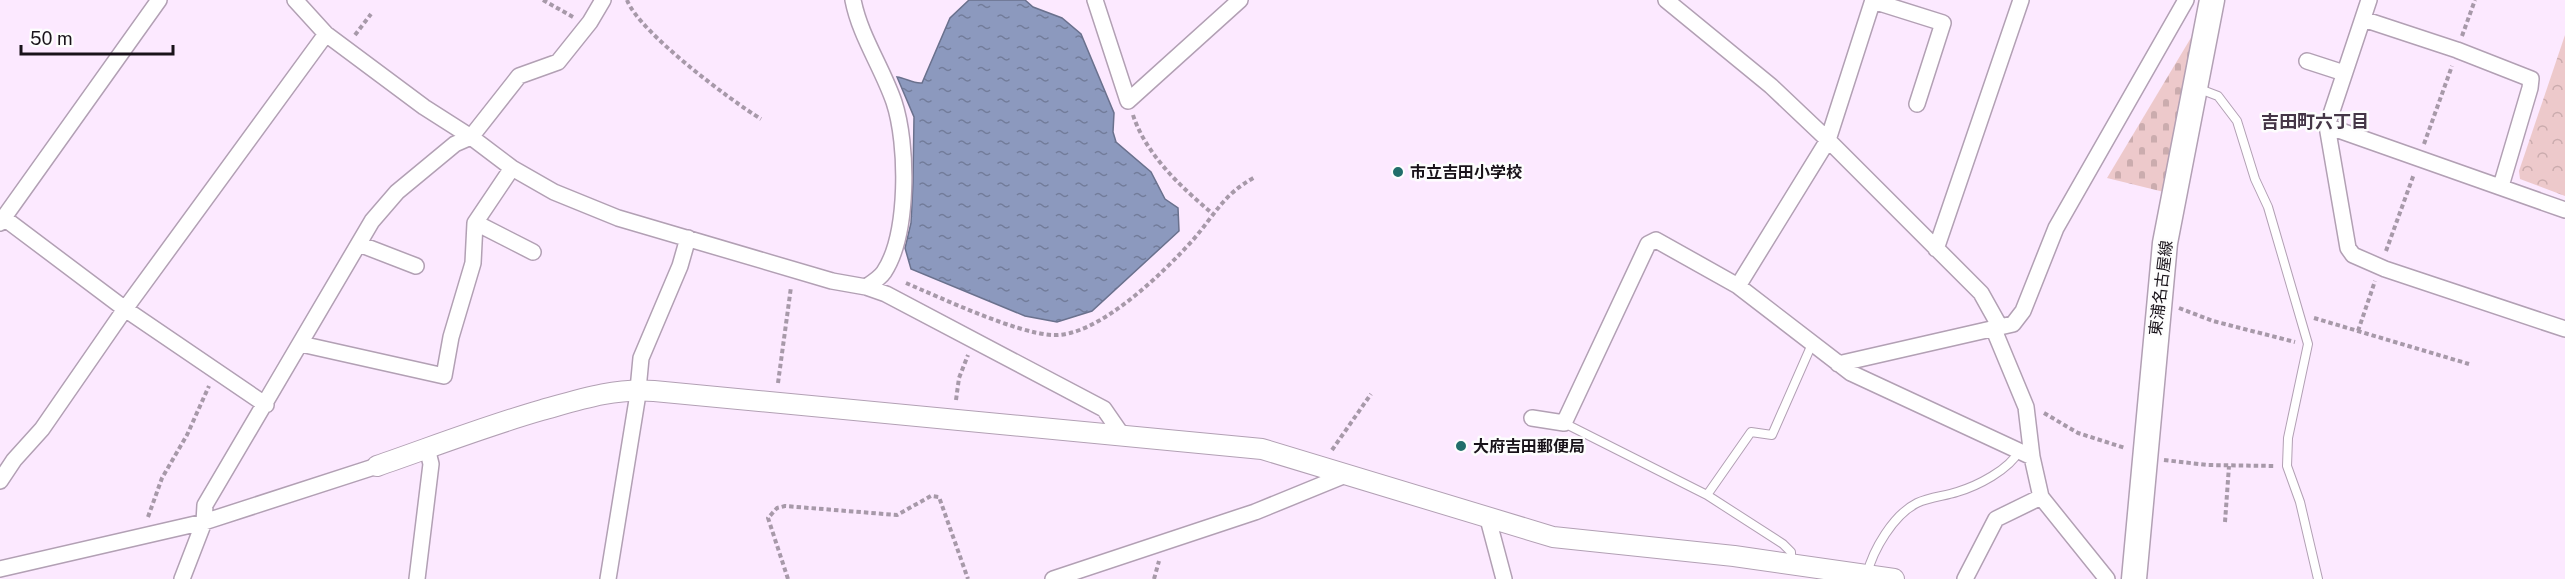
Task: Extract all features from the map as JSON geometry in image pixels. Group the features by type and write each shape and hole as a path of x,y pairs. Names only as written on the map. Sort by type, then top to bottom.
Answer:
{"main road":[{"name":"東浦名古屋線","path":"2134,579 2165,243 2212,0"}],"street":[{"path":"159,0 2,220 125,309 266,405"},
{"path":"295,0 326,34 424,107 471,137 512,168 554,192 618,218 832,281 866,287 886,294 1104,408 1122,435"},
{"path":"182,579 204,522 205,505 266,405 372,221 397,192 455,144 471,137 519,76 558,62 586,27 603,0"},
{"path":"853,0 858,20 884,74 901,130 902,209 898,235 884,273 866,287"},
{"path":"1095,0 1128,101 1240,0"},
{"path":"1666,0 1772,86 1981,293 2026,407 2026,454 2041,497 2107,579"},
{"path":"1738,286 1828,140 1873,0 1943,23 1917,104"},
{"path":"1936,249 2021,0"},
{"path":"1838,364 2013,324 2023,311 2056,228 2186,0"},
{"path":"2366,1 2363,19 2327,126 2348,248 2353,255 2385,269 2565,329"},
{"path":"2363,19 2457,50 2530,79 2530,88 2501,186"},
{"path":"0,481 14,460 42,429 125,309 326,34"},
{"path":"2307,61 2344,73"},
{"path":"2327,126 2565,210"},
{"path":"301,344 444,376 451,337 473,263 475,226 512,168"},
{"path":"475,226 484,227 533,252"},
{"path":"608,579 638,390 640,358 680,266 688,238"},
{"path":"1532,418 1564,423 1648,244 1656,240 1738,286 1851,373 2026,454"},
{"path":"359,244 416,266"},
{"path":"0,569 204,522 377,466 503,421 604,392 638,390 1262,449 1553,537 1791,563 1894,579"},
{"path":"417,579 431,464 427,448"},
{"path":"1053,579 1255,512 1348,474"},
{"path":"1965,579 1996,519 2041,497"},
{"path":"1488,519 1504,579"}],"lane":[{"path":"2194,87 2218,96 2237,121 2268,207 2308,344 2288,438 2287,466 2300,502 2318,579"},
{"path":"1707,495 1750,432 1772,435 1812,344"},
{"path":"1564,423 1707,495 1783,544 1791,552 1791,563"},
{"path":"1859,575 1906,510 1918,502 1956,493 1977,484 2012,460 2026,454"}],"path":[{"path":"543,0 550,2 586,27"},
{"path":"627,0 633,13 661,40 698,72 761,119"},
{"path":"345,47 371,14"},
{"path":"1128,101 1137,126 1157,156 1175,179 1213,214"},
{"path":"884,273 1030,331 1052,335 1070,333 1104,319 1161,272 1192,241 1227,195 1255,177"},
{"path":"775,402 795,270"},
{"path":"2159,300 2213,321 2308,344"},
{"path":"2298,314 2469,364"},
{"path":"953,419 959,378 974,341"},
{"path":"152,535 148,517 162,478 187,435 207,388 218,373"},
{"path":"1325,468 1329,455 1371,394"},
{"path":"2026,407 2050,416 2078,433 2146,455 2229,466 2287,466"},
{"path":"2225,522 2229,466"},
{"path":"789,579 768,518 777,508 785,506 897,515 931,496 939,497 968,579"}],"green space":[{"path":"2201,21 2164,192 2107,178"},
{"path":"2565,35 2565,196 2520,179 2519,171"}],"water":[{"path":"969,0 1025,0 1033,7 1062,18 1081,34 1114,113 1113,132 1116,142 1151,172 1165,199 1178,208 1179,231 1092,311 1057,322 1025,316 911,269 905,248 911,223 914,117 897,77 922,83 950,18"}],"place":[{"name":"市立吉田小学校","path":"1398,172"},
{"name":"大府吉田郵便局","path":"1461,446"}],"district":[{"name":"吉田町六丁目","path":"2315,121"}]}
